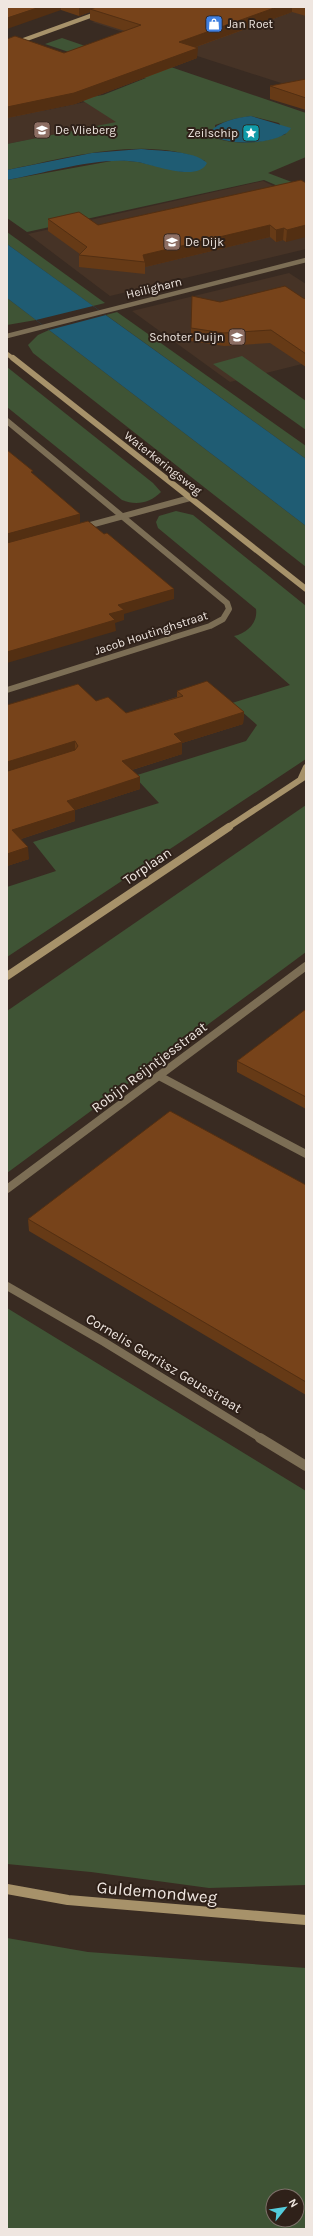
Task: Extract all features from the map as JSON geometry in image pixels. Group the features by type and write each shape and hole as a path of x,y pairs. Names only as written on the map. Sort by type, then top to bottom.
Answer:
{"street":[{"path":"7,46 116,8"},
{"name":"Heiligharn","path":"7,336 306,260"},
{"path":"297,263 306,268"},
{"name":"Waterkeringsweg","path":"7,354 306,589"},
{"path":"7,421 123,516"},
{"path":"79,528 190,498"},
{"name":"Jacob Houtinghstraat","path":"7,690 210,626 223,619 229,609 228,603 123,516"},
{"name":"Torplaan","path":"7,976 303,777 306,767"},
{"name":"Robijn Reijntjesstraat","path":"7,1189 306,966"},
{"path":"159,1076 306,1154"},
{"name":"Cornelis Gerritsz Geusstraat","path":"7,1286 104,1342 306,1466"},
{"name":"Guldemondweg","path":"7,1889 68,1900 306,1920"}],"shaded area":[{"path":"306,7 306,91 92,22 125,10"},
{"name":"De Vlieberg","path":"85,102 117,122 7,144 7,103 42,111"},
{"name":"De Dijk","path":"263,181 280,189 306,186 306,249 110,296 28,234"},
{"name":"Schoter Duijn","path":"289,273 306,284 306,363 230,382 132,311"}],"green space":[{"path":"62,38 91,48 159,63 306,113 306,157 268,173 297,184 285,189 264,180 27,232 7,218 7,180 117,160 138,162 183,172 205,161 183,153 159,149 133,149 80,155 7,170 7,144 116,122 80,99 103,95 146,78 45,44","holes":["251,116 279,123 286,134 269,140 242,143 215,138 215,125 234,119"]},
{"path":"7,232 105,303 93,306 7,244"},
{"path":"7,298 36,320 7,325"},
{"path":"117,312 306,446 306,459 106,315"},
{"path":"49,330 306,526 306,567 33,353 28,345 38,335"},
{"path":"242,356 306,401 306,430 213,364"},
{"path":"7,367 153,483 161,492 148,501 132,503 122,500 7,407"},
{"path":"176,511 193,515 306,606 306,759 7,957 7,887 56,871 33,842 159,803 134,776 246,741 257,725 232,703 290,685 234,636 239,635 251,627 255,619 256,609 158,528 156,522 159,516"},
{"path":"306,805 306,952 7,1173 7,1011"},
{"path":"7,1308 306,1491 306,1885 209,1888 91,1872 7,1864"},
{"path":"7,1938 88,1952 306,1968 306,2229 7,2229"}],"water":[{"path":"251,116 291,128 285,134 276,138 251,142 226,141 216,137 210,132 218,125 223,123 234,119"},
{"path":"141,149 185,153 207,163 202,169 194,172 185,172 174,171 137,162 106,161 72,166 7,180 7,170 92,153"},
{"path":"7,244 306,459 306,526 7,298"}],"pier":[{"path":"93,306 106,315 49,330 36,320"}],"building":[{"path":"7,7 40,7 7,18"},
{"path":"97,7 277,7 179,42 198,48 74,93 7,107 7,39 15,36 64,53 141,25 90,9"},
{"path":"306,79 306,98 270,86"},
{"path":"301,180 306,183 306,225 287,230 284,228 276,230 270,225 143,255 145,262 79,255 87,247 48,219 79,212 98,225"},
{"path":"285,286 306,299 306,354 271,330 224,333 191,328 192,296 220,302"},
{"path":"7,450 33,471 31,472 80,514 7,534"},
{"path":"88,521 104,534 107,533 174,589 118,605 124,610 109,614 115,620 7,652 7,543"},
{"path":"207,681 244,712 174,734 182,742 122,761 140,777 67,801 75,810 12,830 28,847 7,854 7,770 8,771 75,750 78,746 75,741 7,762 7,705 78,684 96,701 108,697 126,713 183,696 177,691"},
{"path":"306,1009 306,1097 237,1061"},
{"path":"170,1111 306,1185 306,1382 28,1219"}],"place":[{"name":"Jan Roet","path":"214,24"},
{"name":"De Vlieberg","path":"42,130"},
{"name":"Zeilschip","path":"251,133"},
{"name":"De Dijk","path":"172,242"},
{"name":"Schoter Duijn","path":"237,337"}]}
